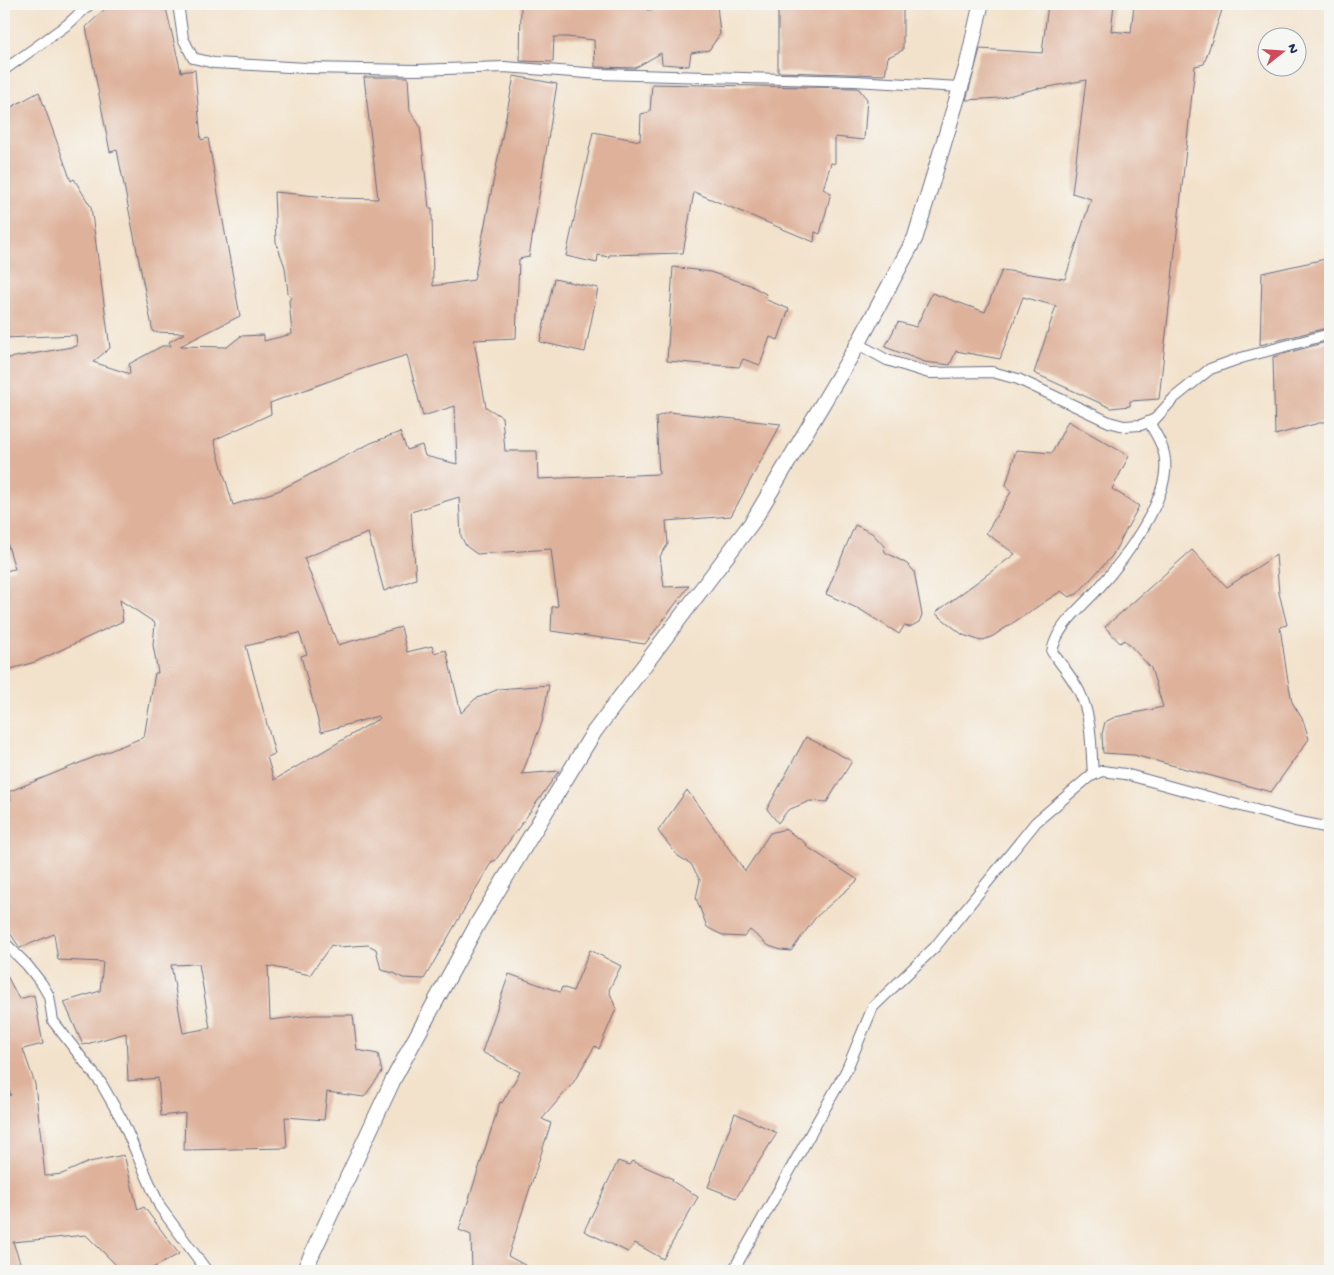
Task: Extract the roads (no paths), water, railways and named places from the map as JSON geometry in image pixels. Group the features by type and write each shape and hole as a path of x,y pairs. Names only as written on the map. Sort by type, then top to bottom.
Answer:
{"street":[{"path":"4,70 68,24 90,4"},
{"path":"178,4 183,38 193,58 214,63 306,68 416,70 504,67 600,74 854,81 960,87"},
{"path":"304,1271 394,1078 478,923 594,732 753,521 858,344 915,238 960,87 981,4"},
{"path":"858,344 887,360 929,372 992,372 1018,378 1109,422 1124,426 1141,425 1155,419 1174,398 1210,369 1240,358 1330,334"},
{"path":"1093,775 1090,728 1085,707 1078,689 1052,652 1054,639 1068,620 1098,589 1135,543 1163,484 1166,460 1161,445 1149,422"},
{"path":"733,1271 846,1071 873,1007 935,947 1036,822 1093,775 1102,771 1125,774 1295,821 1330,828"},
{"path":"4,942 27,965 42,984 49,996 52,1021 101,1082 122,1120 160,1207 207,1271"}]}
